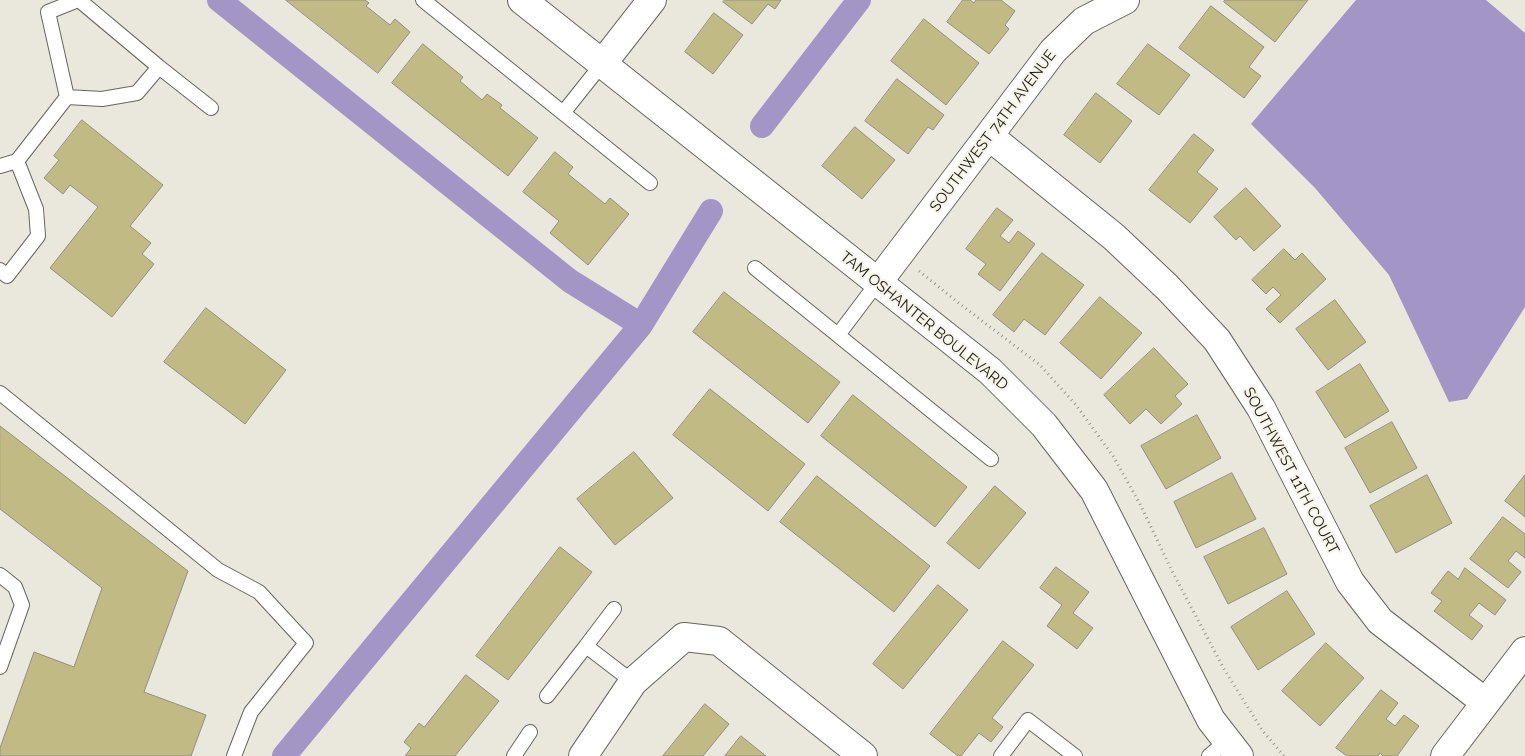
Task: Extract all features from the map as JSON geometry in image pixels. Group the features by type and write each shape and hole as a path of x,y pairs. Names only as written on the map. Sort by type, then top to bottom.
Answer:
{"street":[{"name":"TAM OSHANTER BOULEVARD","path":"522,0 990,372 1044,424 1094,490 1225,751"},
{"path":"602,64 652,0"},
{"name":"SOUTHWEST 74TH AVENUE","path":"878,282 1053,51 1084,21 1126,0"},
{"name":"SOUTHWEST 11TH COURT","path":"989,136 1114,237 1167,287 1217,340 1262,408 1350,582 1380,621 1486,702"},
{"path":"583,756 633,682 684,637 719,641 863,756"},
{"path":"1445,756 1525,651"}],"lane":[{"path":"67,98 48,12 78,0 159,68 211,108"},
{"path":"422,0 650,183"},
{"path":"563,113 602,64"},
{"path":"67,98 102,100 137,93 159,68"},
{"path":"0,166 17,161 67,98"},
{"path":"0,270 7,276 38,236 36,209 17,161"},
{"path":"755,268 991,459"},
{"path":"838,335 878,282"},
{"path":"0,393 218,570 259,592 306,643 251,712 234,756"},
{"path":"0,575 16,587 22,605 0,666"},
{"path":"547,696 614,609"},
{"path":"586,646 633,682"},
{"path":"1001,756 1028,720 1075,756"},
{"path":"514,756 530,732"}],"shaded area":[{"path":"1356,0 1486,0 1525,33 1525,307 1467,399 1449,402 1389,275 1315,188 1251,124"}],"building":[{"path":"286,0 365,0 369,3 366,6 390,25 395,19 410,32 378,73"},
{"path":"725,0 781,0 775,9 768,4 752,24 723,2"},
{"path":"963,0 970,0 974,3 976,0 1001,0 1015,11 1005,25 1009,29 989,54 947,22"},
{"path":"1225,0 1308,0 1275,42 1224,2"},
{"path":"1211,6 1264,47 1249,67 1261,76 1244,98 1179,48"},
{"path":"714,13 743,35 713,74 685,52"},
{"path":"924,19 979,63 946,105 891,61"},
{"path":"423,44 463,77 460,81 482,100 487,94 502,105 500,108 538,138 508,176 392,83"},
{"path":"1148,44 1190,75 1159,115 1117,84"},
{"path":"897,79 944,115 933,130 928,127 908,154 865,121"},
{"path":"1096,93 1132,121 1100,163 1064,135"},
{"path":"82,120 163,185 130,226 151,243 142,254 154,264 112,317 50,268 98,207 70,185 63,194 44,178 59,160 54,156"},
{"path":"855,127 895,160 862,199 822,166"},
{"path":"1194,134 1214,150 1197,172 1218,189 1190,223 1149,190"},
{"path":"555,152 573,167 568,174 605,204 610,198 629,214 588,265 550,233 559,221 523,192"},
{"path":"1246,188 1281,226 1254,251 1240,236 1236,240 1214,217"},
{"path":"997,208 1013,220 1000,236 1009,243 1018,231 1035,244 1000,291 978,274 986,264 966,249"},
{"path":"1284,249 1295,260 1302,253 1326,279 1280,323 1266,309 1281,295 1273,287 1266,294 1252,280"},
{"path":"1042,253 1084,285 1045,335 1024,319 1014,332 993,315"},
{"path":"724,292 840,382 808,423 693,332"},
{"path":"1100,297 1142,333 1101,379 1060,343"},
{"path":"1335,300 1366,342 1328,370 1296,329"},
{"path":"206,308 286,370 245,424 164,362"},
{"path":"1154,348 1188,384 1175,396 1182,404 1161,424 1146,409 1130,424 1104,395"},
{"path":"1360,364 1389,411 1345,438 1316,392"},
{"path":"710,389 805,464 768,511 673,435"},
{"path":"853,395 967,487 935,527 821,436"},
{"path":"1197,415 1221,458 1166,489 1141,446"},
{"path":"1392,422 1417,468 1370,493 1345,448"},
{"path":"0,426 188,571 144,692 206,715 191,756 0,756 0,748 34,652 74,667 102,588 0,509"},
{"path":"634,452 673,498 615,545 577,499"},
{"path":"1232,473 1256,519 1196,548 1174,502"},
{"path":"1427,475 1452,523 1396,553 1370,506"},
{"path":"1525,475 1525,517 1505,501"},
{"path":"817,476 930,566 894,612 780,522"},
{"path":"995,486 1026,513 979,569 947,543"},
{"path":"1503,517 1525,534 1525,558 1516,551 1508,561 1521,572 1508,588 1470,559"},
{"path":"1264,528 1287,574 1228,604 1204,557"},
{"path":"560,547 592,572 508,680 476,656"},
{"path":"1056,567 1089,592 1073,613 1093,628 1077,649 1047,626 1062,605 1040,588"},
{"path":"1465,568 1506,600 1495,615 1479,603 1469,615 1483,626 1472,640 1434,611 1442,601 1431,593 1448,571 1458,579"},
{"path":"938,585 968,610 903,689 873,664"},
{"path":"1287,591 1315,634 1258,670 1231,627"},
{"path":"1003,641 1034,665 992,718 1003,727 991,742 979,733 961,756 958,756 930,734"},
{"path":"1326,643 1364,678 1320,726 1282,691"},
{"path":"466,675 499,701 455,756 405,756 411,748 404,742 419,723 424,727"},
{"path":"1381,690 1398,703 1386,719 1395,726 1404,715 1419,726 1397,756 1383,756 1380,753 1378,756 1347,756 1336,748"},
{"path":"705,704 729,724 703,756 663,756"},
{"path":"741,736 766,756 725,756"}],"waterway":[{"path":"219,0 570,281 641,325 711,211"},
{"path":"762,126 859,0"},
{"path":"284,756 641,325"}]}
